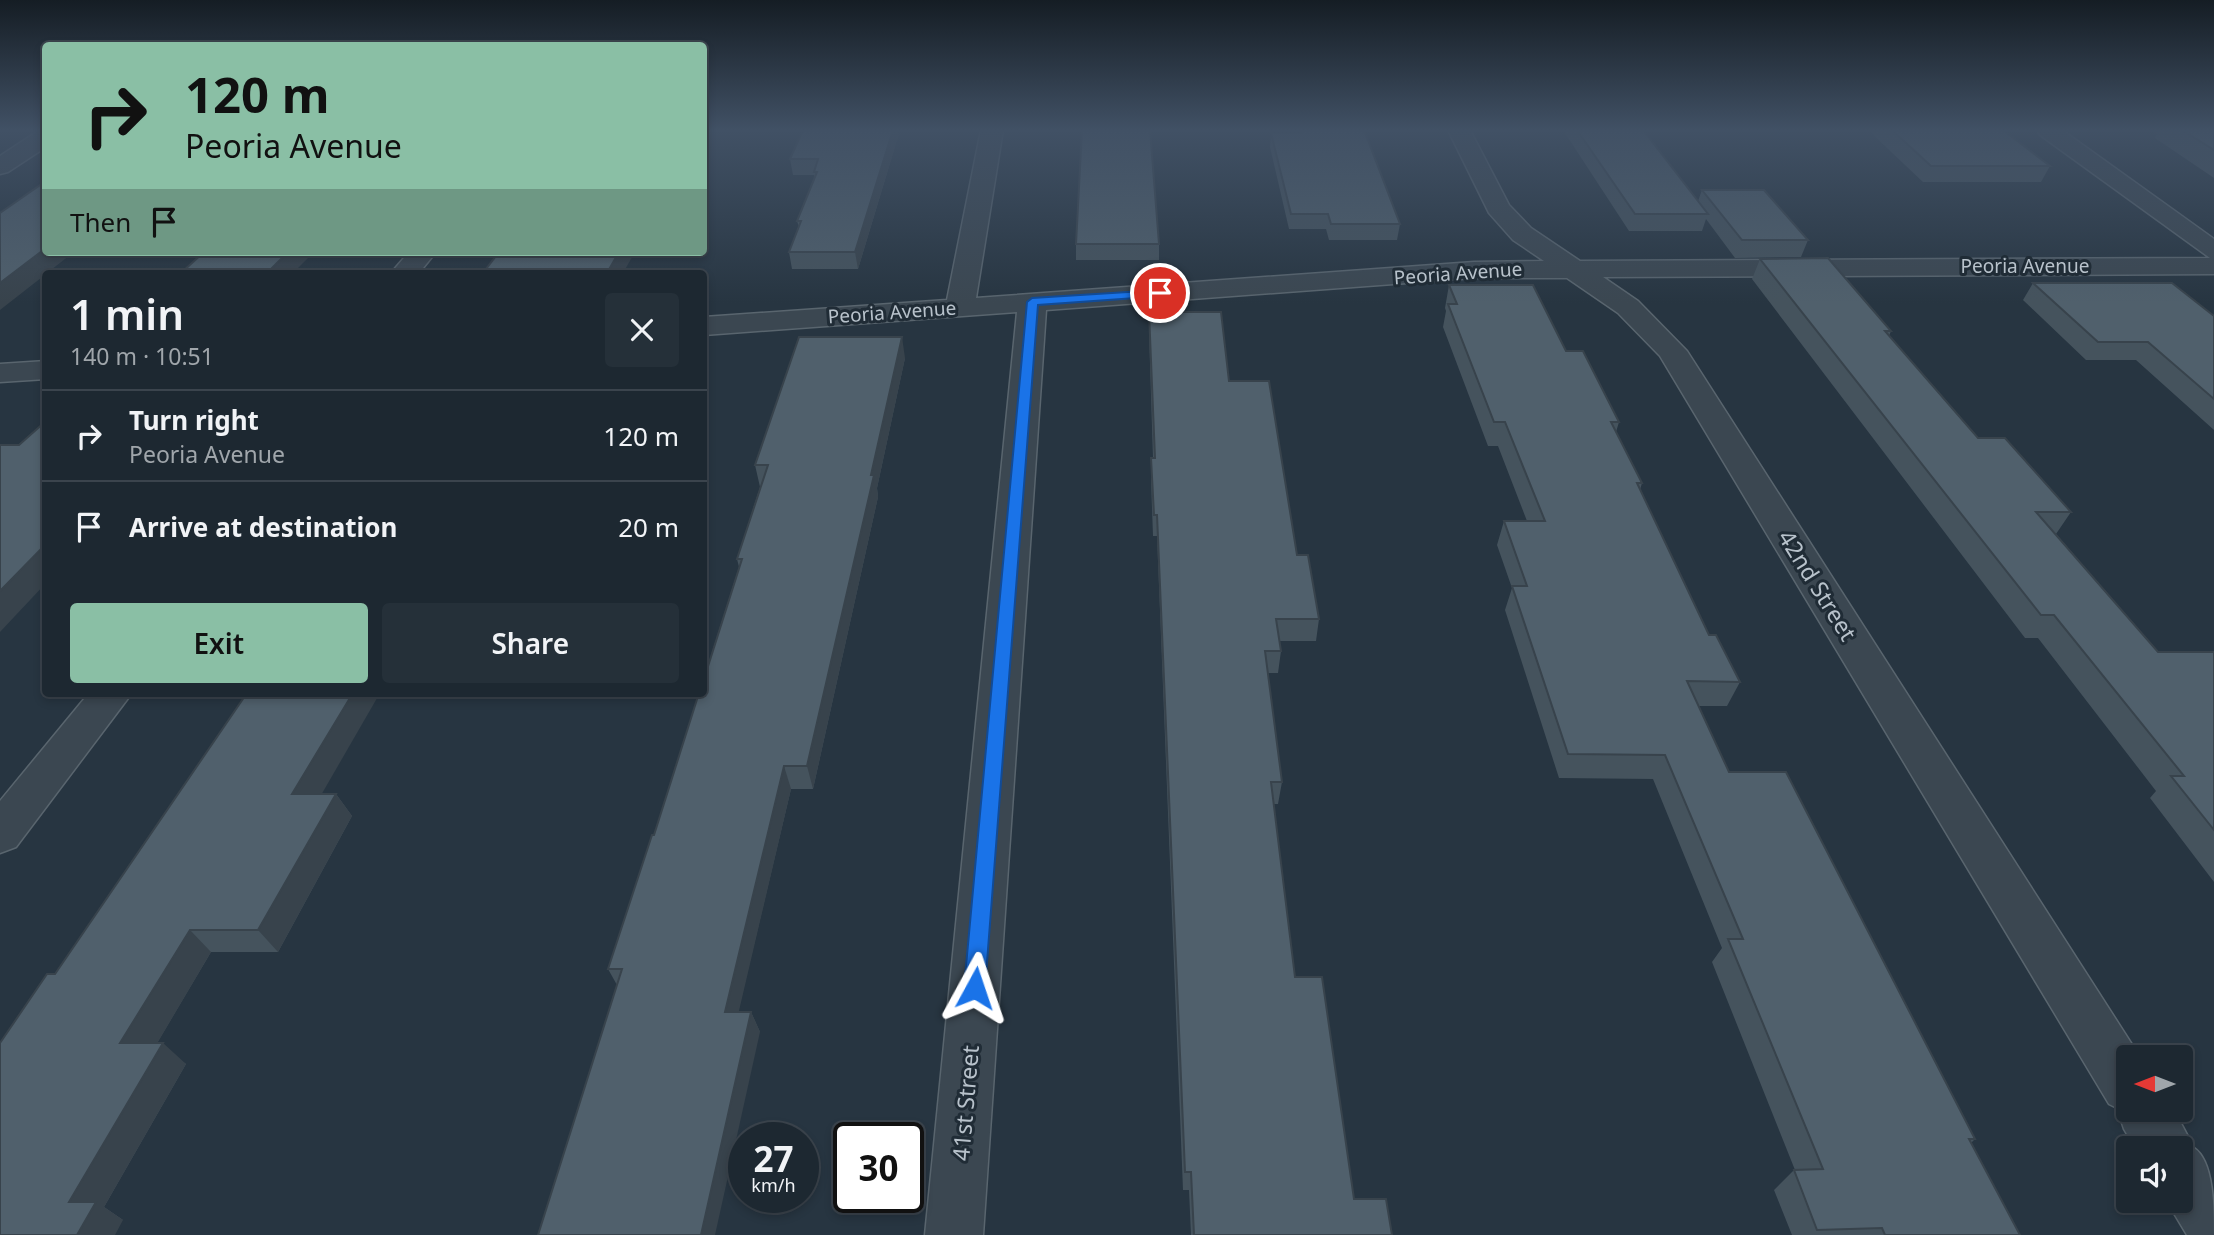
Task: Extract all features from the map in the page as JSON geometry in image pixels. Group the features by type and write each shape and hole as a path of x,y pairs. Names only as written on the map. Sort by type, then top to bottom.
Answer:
{"street":[{"path":"960,307 982,188"},
{"name":"42nd Street","path":"1488,188 1498,208 1522,234 1628,307 1672,351 2116,1067"},
{"path":"2127,188 2214,251"},
{"path":"407,270 419,256"},
{"name":"Peoria Avenue","path":"707,327 1474,270 2214,266"},
{"name":"41st Street","path":"954,1235 1032,302"},
{"path":"0,373 42,370"},
{"path":"0,834 109,697"},
{"path":"2193,1192 2214,1225"}],"building":[{"path":"36,188 42,188 42,251 0,283 0,213"},
{"path":"811,188 875,188 855,252 789,252 801,221 797,221"},
{"path":"1079,188 1155,188 1159,244 1076,244"},
{"path":"1284,188 1386,188 1400,224 1331,224 1328,214 1291,214"},
{"path":"1617,188 1688,188 1708,214 1635,214"},
{"path":"1702,190 1764,190 1808,240 1742,240"},
{"path":"200,256 284,256 270,270 184,270"},
{"path":"496,256 617,256 609,270 485,270"},
{"path":"1828,258 1891,331 1885,331 1978,438 2005,438 2071,512 2036,512 2158,652 2214,652 2214,830 2171,776 2184,776 2054,615 2041,615 1760,259"},
{"path":"2033,283 2172,283 2214,316 2214,399 2148,342 2098,342"},
{"path":"1449,285 1533,285 1566,351 1583,351 1619,422 1611,422 1642,483 1637,483 1709,635 1716,635 1740,682 1687,681 1729,772 1786,772 1975,1139 1969,1139 2020,1235 1885,1235 1882,1228 1817,1230 1794,1170 1823,1169 1728,939 1743,939 1665,755 1568,754 1512,586 1527,586 1504,521 1545,521 1505,422 1494,422 1448,304 1457,304"},
{"path":"1149,312 1221,312 1229,381 1269,381 1297,555 1308,555 1319,619 1276,619 1281,651 1265,651 1282,782 1271,782 1295,977 1322,977 1354,1199 1386,1199 1392,1235 1194,1235 1191,1172 1185,1172 1157,515 1154,515 1151,458 1155,458"},
{"path":"799,337 902,337 871,475 874,475 807,766 784,766 725,1012 751,1012 701,1235 538,1235 622,969 608,969 698,697 707,697 707,670 742,559 737,559 768,465 755,465"},
{"path":"42,425 42,548 0,591 0,445 19,445"},
{"path":"244,697 351,697 292,794 336,794 258,930 190,930 120,1043 163,1043 69,1202 96,1202 77,1235 0,1235 0,1043 47,974 55,974"}],"route":[{"path":"975,988 1032,302 1160,293"}]}
